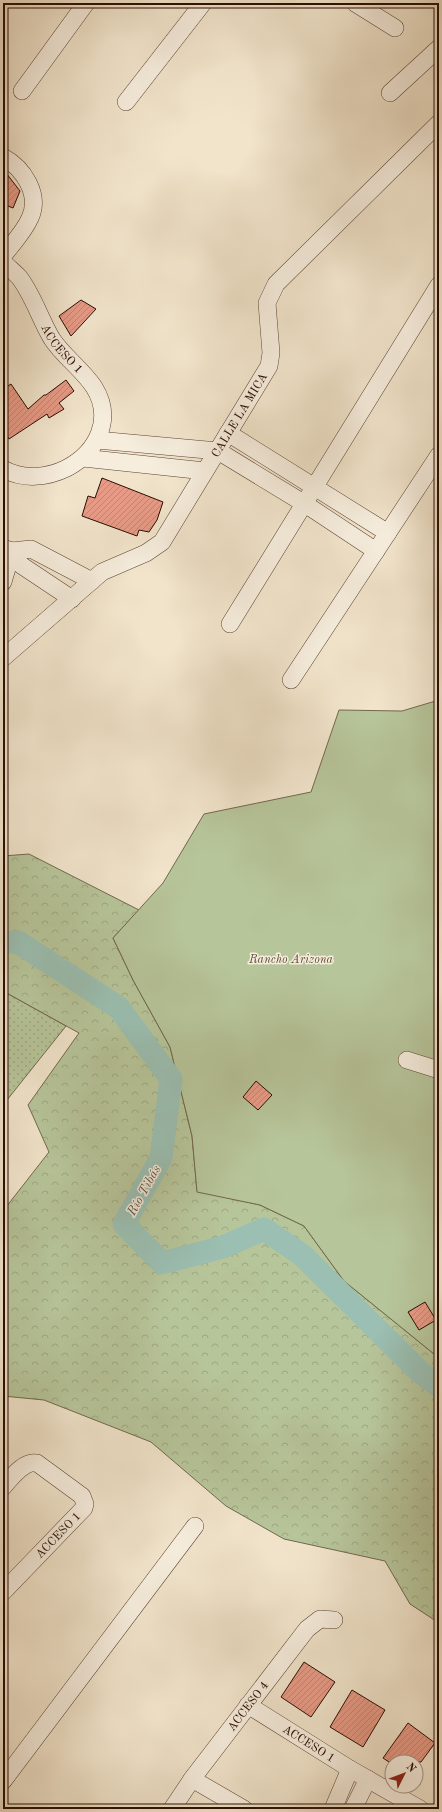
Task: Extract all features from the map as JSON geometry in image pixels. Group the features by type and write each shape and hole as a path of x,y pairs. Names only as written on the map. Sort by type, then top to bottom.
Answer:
{"street":[{"path":"22,92 86,3"},
{"path":"126,102 203,3"},
{"path":"355,3 395,28"},
{"path":"390,94 439,48"},
{"name":"CALLE LA MICA","path":"3,658 102,572 146,553 162,542 269,366 271,353 267,303 276,284 439,123"},
{"path":"3,157 22,173 32,194 33,206 31,216 23,231 3,256"},
{"name":"ACCESO 1","path":"3,262 18,277 59,348 94,388 102,407 103,418 102,429 97,440 83,458 58,472 41,477 10,473 3,469"},
{"path":"230,624 439,285"},
{"path":"228,433 388,533"},
{"path":"97,440 218,450 305,504 376,551"},
{"path":"291,680 439,454"},
{"path":"83,458 205,471"},
{"path":"8,549 31,549 92,581"},
{"path":"3,582 8,549"},
{"path":"8,549 21,564 72,599"},
{"path":"407,1060 439,1070"},
{"name":"ACCESO 1","path":"3,1487 25,1465 36,1462 82,1496 85,1504 84,1508 3,1592"},
{"path":"3,1781 195,1526"},
{"name":"ACCESO 4","path":"172,1809 192,1778 314,1623 320,1619 334,1620"},
{"name":"ACCESO 1","path":"248,1705 350,1769 420,1809"},
{"path":"333,1809 350,1769"},
{"path":"192,1778 244,1809"},
{"path":"354,1809 368,1779"}],"green space":[{"name":"Rancho Arizona","path":"439,700 439,1358 344,1281 304,1226 260,1205 197,1192 192,1136 170,1047 133,980 113,938 163,883 204,814 311,792 339,710 402,711"},
{"path":"29,854 139,910 113,938 133,980 170,1047 192,1136 197,1191 260,1205 304,1226 344,1281 439,1358 439,1623 410,1604 385,1561 284,1539 226,1506 151,1442 44,1400 3,1396 3,1211 49,1152 28,1105 79,1033 3,991 3,856"},
{"path":"3,991 66,1026 3,1105"}],"building":[{"path":"3,169 20,191 13,208 3,204"},
{"path":"81,300 96,309 71,336 59,316"},
{"path":"66,380 74,391 59,403 64,409 49,418 47,414 9,439 3,430 3,389 11,384 28,409 44,395"},
{"path":"102,478 163,502 157,520 149,532 139,530 137,536 82,516 88,496 95,498"},
{"path":"256,1081 272,1095 258,1110 243,1097"},
{"path":"425,1302 436,1320 419,1330 408,1312"},
{"path":"304,1662 335,1682 311,1717 281,1697"},
{"path":"352,1690 385,1710 363,1747 330,1727"},
{"path":"408,1723 435,1743 424,1758 424,1754 386,1754"}],"waterway":[{"name":"Río Tibás","path":"3,942 18,942 119,1008 171,1079 161,1158 124,1224 162,1263 223,1247 264,1229 302,1255 420,1372 439,1386"}]}
